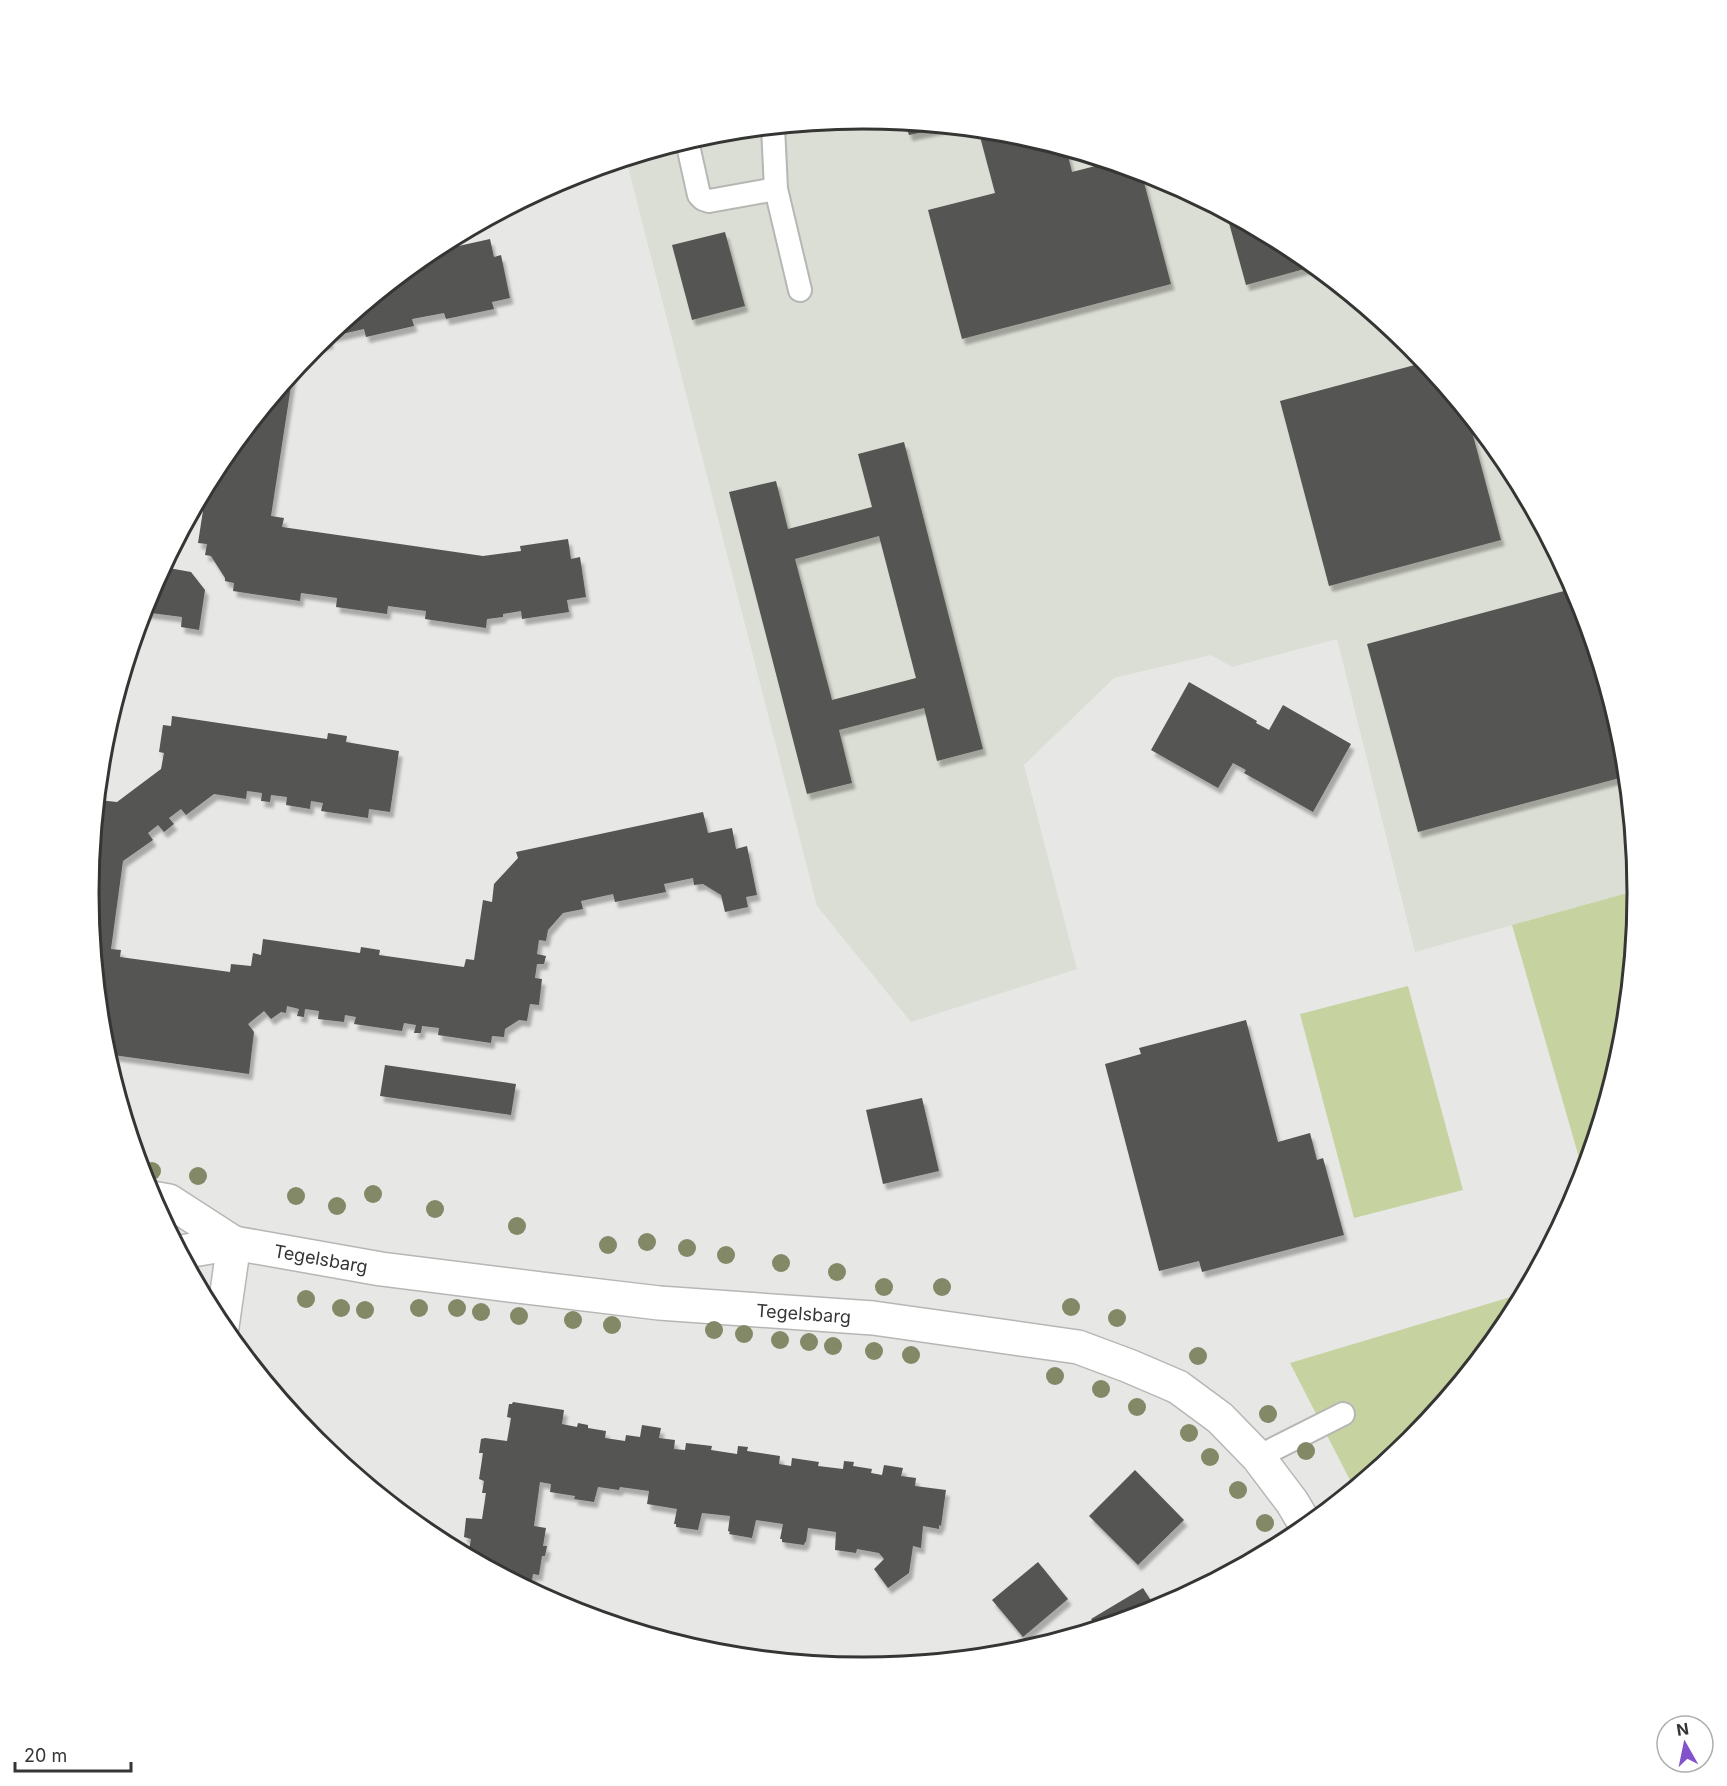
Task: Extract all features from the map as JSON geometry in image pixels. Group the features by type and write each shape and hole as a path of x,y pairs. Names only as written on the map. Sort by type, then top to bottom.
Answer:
{"street":[{"name":"Tegelsbarg","path":"164,1200 169,1201 234,1243"},
{"name":"Tegelsbarg","path":"188,1251 234,1243 381,1269 659,1303 873,1318 1078,1347 1178,1387 1220,1418 1258,1456 1302,1519"},
{"path":"224,1312 234,1243"}],"lane":[{"path":"773,134 776,189 800,290"},
{"path":"689,149 699,195 703,199 709,201 776,189"},
{"path":"1258,1456 1343,1414"}],"shaded area":[{"path":"813,130 914,130 963,135 1013,143 1109,169 1202,207 1246,231 1329,286 1368,318 1404,352 1470,428 1526,511 1549,555 1570,600 1602,695 1621,793 1628,893 1415,952 1337,639 1232,667 1211,655 1114,678 1024,765 1077,969 911,1022 817,906 628,166 666,155 714,143"}],"green space":[{"path":"1628,893 1621,993 1613,1042 1602,1091 1580,1160 1512,925"},
{"path":"1408,986 1463,1190 1354,1218 1300,1014"},
{"path":"1513,1296 1470,1358 1438,1397 1404,1434 1351,1482 1290,1363"}],"building":[{"path":"907,130 927,131 909,135"},
{"path":"980,138 1013,143 1068,157 1072,172 1097,166 1144,182 1171,284 962,339 928,210 995,193"},
{"path":"1229,222 1305,269 1246,285"},
{"path":"725,232 745,306 692,320 672,245"},
{"path":"490,239 494,257 501,255 510,298 492,302 494,309 446,319 444,313 412,319 414,326 366,337 364,329 342,334 398,286 456,247"},
{"path":"1416,365 1472,430 1501,540 1329,586 1280,401"},
{"path":"291,387 271,516 284,518 282,527 483,556 521,551 520,546 568,539 571,559 580,557 586,597 567,600 569,612 522,619 521,611 503,614 503,617 487,619 486,628 425,619 426,611 388,606 387,614 336,607 337,598 301,593 300,601 233,591 234,583 225,581 211,556 205,555 207,544 198,543 204,507 257,428"},
{"path":"904,442 983,749 937,761 924,708 839,730 852,783 807,794 729,492 776,481 788,529 872,507 858,454","holes":["879,536 916,678 832,700 795,559"]},
{"path":"172,569 191,572 205,590 199,630 181,627 182,617 152,613"},
{"path":"1566,591 1602,695 1619,778 1418,832 1367,644"},
{"path":"1189,682 1269,730 1283,705 1351,744 1313,812 1244,773 1246,770 1233,763 1218,788 1151,750"},
{"path":"172,716 327,739 328,733 347,736 346,742 399,751 390,812 369,809 368,818 321,811 323,803 311,801 310,809 286,805 287,797 271,795 270,802 261,801 262,793 247,791 246,799 214,794 186,815 181,809 169,818 174,824 164,832 158,825 148,833 153,840 123,861 111,949 121,950 120,957 230,972 231,964 251,966 253,953 261,955 263,939 360,953 361,947 380,950 379,955 464,967 466,959 474,960 483,900 492,902 494,884 518,858 516,852 703,812 708,833 732,828 736,849 747,846 757,895 746,897 748,907 725,912 721,895 703,884 694,885 693,878 664,884 666,892 615,902 613,894 581,901 583,909 563,913 548,930 546,941 539,940 537,954 546,956 544,964 537,964 535,978 542,979 539,1005 530,1004 527,1021 519,1020 505,1029 504,1037 492,1036 491,1043 438,1035 439,1028 422,1026 421,1033 414,1033 416,1025 404,1023 402,1031 354,1024 356,1017 345,1015 344,1022 318,1019 319,1011 305,1009 304,1017 297,1016 299,1009 287,1006 286,1013 281,1012 271,1019 264,1011 248,1024 254,1032 249,1074 117,1056 106,993 101,943 99,893 105,801 117,802 161,769 164,753 159,752 163,725 171,726"},
{"path":"1246,1020 1278,1142 1310,1133 1317,1160 1323,1158 1344,1235 1202,1272 1199,1261 1159,1271 1105,1064 1141,1054 1139,1048"},
{"path":"385,1065 516,1084 511,1115 380,1096"},
{"path":"922,1098 939,1171 883,1184 866,1110"},
{"path":"513,1402 564,1410 562,1424 577,1427 578,1423 588,1425 588,1428 606,1431 605,1438 625,1441 626,1435 640,1437 642,1425 661,1428 659,1438 675,1440 674,1449 685,1450 686,1443 712,1446 711,1450 737,1454 738,1446 748,1447 747,1451 780,1456 779,1464 791,1466 792,1458 819,1462 818,1466 843,1469 844,1461 854,1462 853,1466 872,1469 871,1473 882,1475 884,1465 903,1468 901,1476 916,1478 915,1486 946,1490 941,1526 939,1525 939,1529 923,1526 921,1548 913,1546 909,1573 888,1588 874,1569 884,1559 879,1553 857,1549 856,1553 835,1550 836,1532 808,1528 804,1545 782,1542 780,1539 783,1524 756,1520 752,1538 729,1534 730,1516 702,1513 698,1530 676,1527 674,1524 677,1509 647,1504 649,1491 598,1487 594,1502 550,1492 551,1484 540,1482 534,1526 546,1528 543,1546 547,1546 545,1556 542,1556 539,1575 533,1574 532,1582 469,1548 471,1539 464,1537 466,1518 482,1519 486,1493 482,1493 484,1481 479,1479 483,1453 479,1453 481,1439 507,1441 511,1418 507,1417 509,1404"},
{"path":"1135,1470 1184,1520 1138,1565 1089,1516"},
{"path":"1038,1562 1068,1599 1023,1637 992,1600"},
{"path":"1143,1588 1151,1601 1109,1617 1093,1622 1091,1619"}]}
